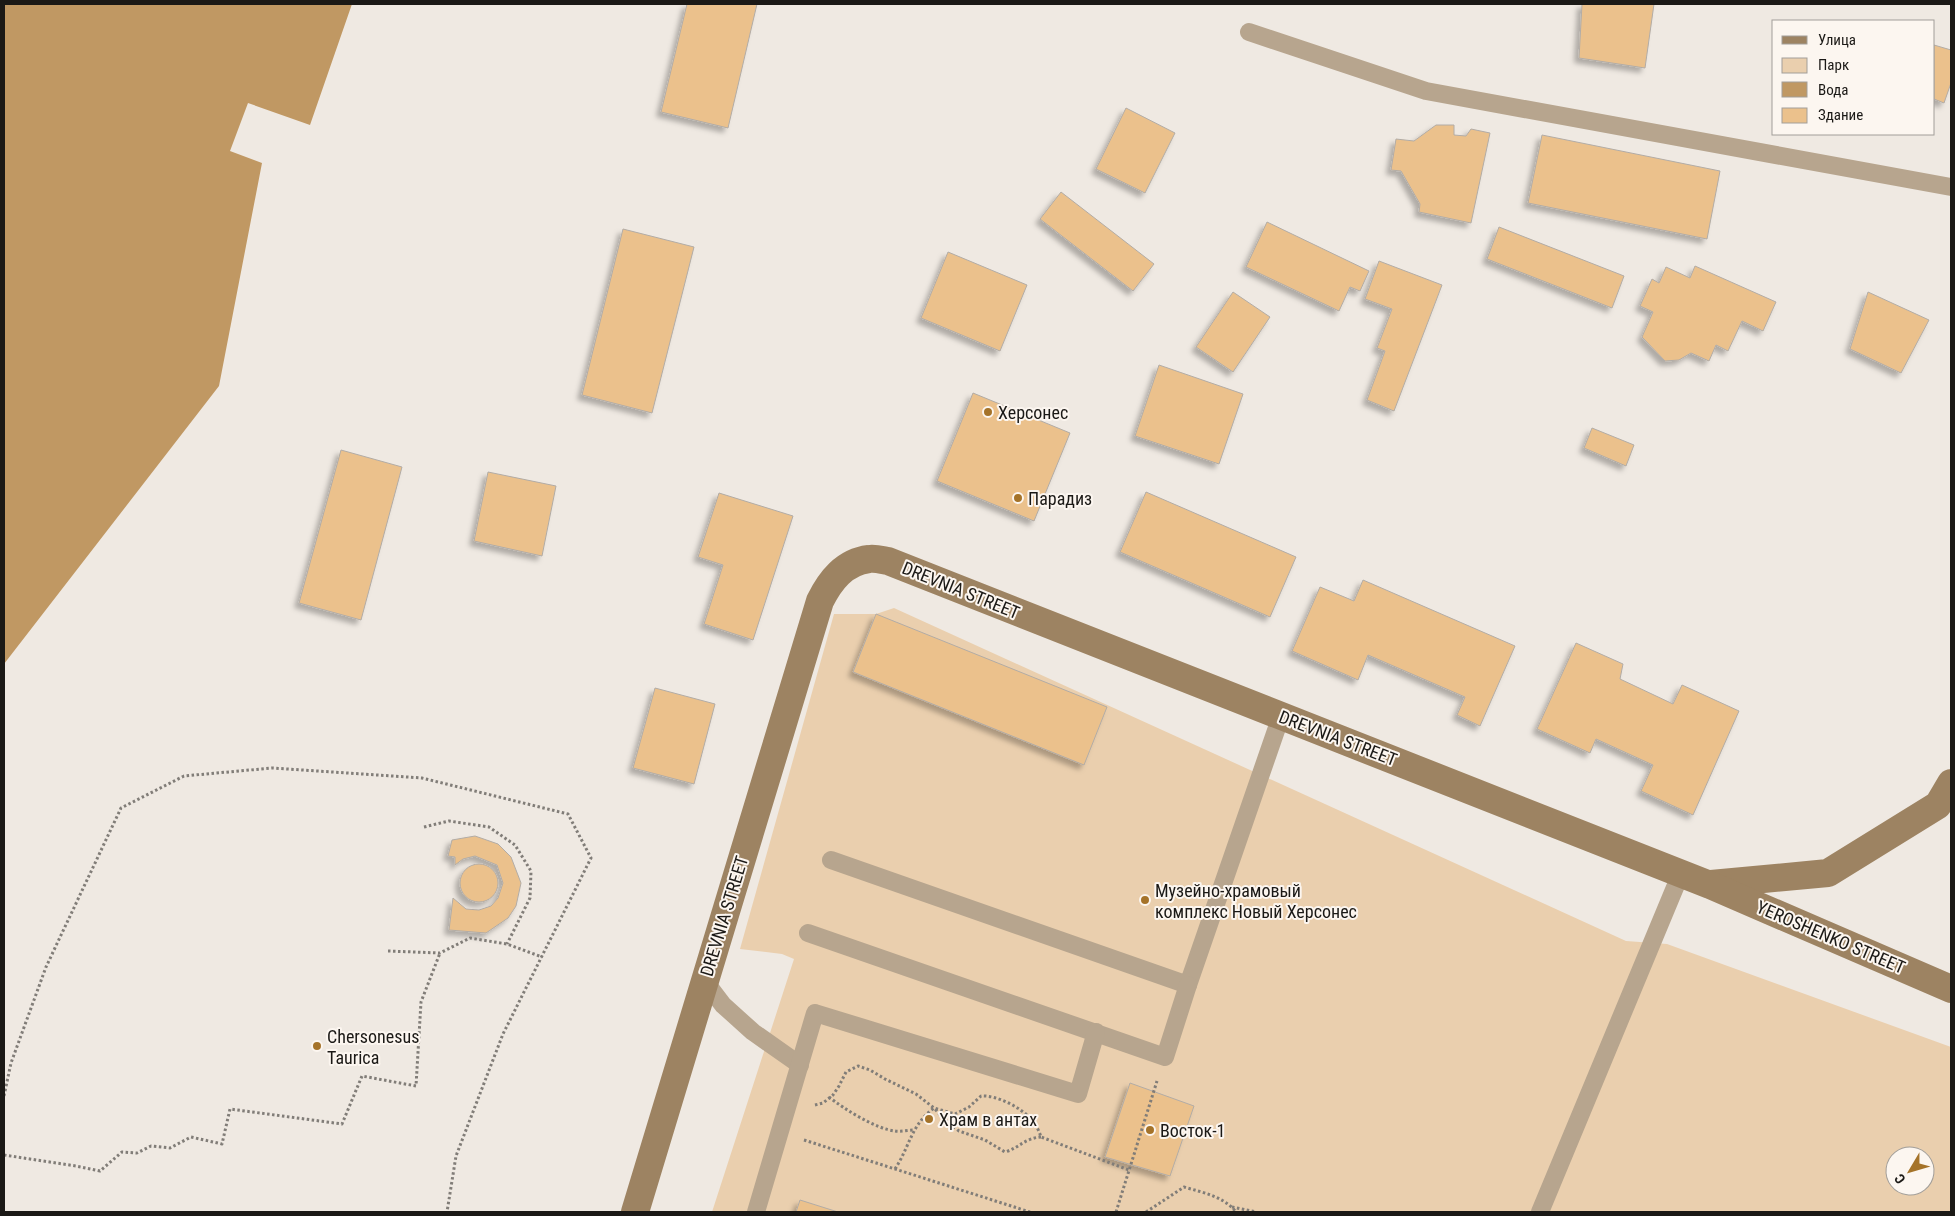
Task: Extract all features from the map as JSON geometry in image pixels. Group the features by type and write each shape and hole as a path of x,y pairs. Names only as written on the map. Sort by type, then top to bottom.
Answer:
{"main road":[{"name":"DREVNIA STREET","path":"635,1212 820,600 830,581 846,568 868,559 888,561 1710,885"},
{"path":"1710,885 1828,873 1938,805 1951,783"},
{"name":"YEROSHENKO STREET","path":"1710,885 1951,989"}],"lane":[{"path":"1249,32 1426,91 1951,187"},
{"path":"808,933 1165,1057 1188,985 1282,716"},
{"path":"831,860 1188,985"},
{"path":"1540,1212 1681,873"},
{"path":"704,980 724,1005 753,1032 800,1065"},
{"path":"756,1212 815,1014 1078,1094 1096,1032"}],"path":[{"path":"4,1096 11,1064 46,967 121,808 184,776 272,768 422,778 568,814 592,858 503,1034 456,1156 447,1212"},
{"path":"424,827 449,821 489,828 515,845 531,871 530,898 507,944"},
{"path":"388,951 440,953 470,938 507,944 542,957"},
{"path":"4,1155 76,1166 100,1172 122,1152 137,1153 151,1146 170,1148 191,1137 222,1144 230,1110 342,1124 362,1076 416,1086 421,1002 440,953"},
{"path":"1116,1212 1165,1057"},
{"path":"787,1109 823,1103 840,1086 846,1072 858,1066 870,1070 916,1094 960,1131 985,1140 1005,1152 1012,1150 1031,1137 1041,1137 1129,1170"},
{"path":"934,1108 955,1114 969,1108 981,1096 991,1095 1024,1113 1032,1120 1041,1137"},
{"path":"829,1097 843,1108 884,1128 897,1132 914,1130"},
{"path":"895,1169 905,1154 914,1130 922,1117 934,1108"},
{"path":"780,1132 1030,1212"},
{"path":"1146,1212 1184,1187 1227,1202 1236,1212"},
{"path":"1231,1206 1256,1212"}],"green space":[{"name":"Музейно-храмовый комплекс Новый Херсонес","path":"894,608 1626,941 1667,944 1951,1047 1951,1212 712,1212 794,959 782,954 740,949 834,614 876,614"}],"water":[{"path":"4,4 352,4 310,125 248,103 230,151 262,163 219,386 4,664"}],"building":[{"path":"687,4 757,4 728,128 661,112"},
{"path":"1582,4 1654,4 1645,68 1579,58"},
{"path":"1935,45 1951,50 1951,83 1944,103 1935,99"},
{"path":"1126,108 1175,133 1145,193 1096,169"},
{"path":"1436,125 1454,125 1454,135 1466,136 1471,129 1490,133 1471,223 1419,212 1420,204 1401,171 1391,170 1396,139 1414,141"},
{"path":"1542,135 1720,171 1707,239 1528,203"},
{"path":"1061,192 1154,264 1133,291 1040,219"},
{"path":"1267,222 1369,271 1360,291 1350,287 1339,311 1246,267"},
{"path":"1499,227 1624,276 1612,308 1487,259"},
{"path":"623,229 694,247 652,413 582,395"},
{"path":"948,252 1027,285 1000,351 921,318"},
{"path":"1379,261 1442,285 1394,411 1367,400 1385,351 1377,348 1392,309 1365,299"},
{"path":"1695,266 1776,302 1763,331 1742,321 1728,351 1716,345 1709,361 1691,353 1679,360 1665,361 1642,337 1653,312 1640,306 1652,279 1659,283 1666,267 1690,278"},
{"path":"1233,292 1270,317 1233,372 1196,347"},
{"path":"1868,292 1929,320 1901,373 1850,349"},
{"path":"1159,365 1243,394 1219,464 1135,436"},
{"path":"973,393 1070,433 1034,521 937,481"},
{"path":"1592,428 1634,445 1626,466 1584,448"},
{"path":"341,450 402,467 361,620 299,603"},
{"path":"488,472 556,486 542,556 474,541"},
{"path":"1146,492 1296,557 1270,617 1120,552"},
{"path":"719,493 793,516 753,640 704,624 723,565 698,557"},
{"path":"1363,580 1515,646 1480,726 1457,715 1465,697 1368,655 1358,680 1292,651 1320,587 1354,601"},
{"path":"876,614 1107,707 1084,765 853,672"},
{"path":"1576,643 1623,664 1620,679 1673,704 1682,685 1739,711 1693,815 1641,791 1653,765 1596,739 1590,753 1537,729"},
{"path":"655,688 715,704 694,784 633,768"},
{"path":"475,836 498,844 511,857 521,883 516,906 508,918 486,933 449,930 453,898 466,909 479,910 491,906 498,898 503,883 497,865 475,856 463,859 455,865 455,857 448,856 452,840"},
{"path":"479,864 493,869 498,883 493,897 479,902 465,897 460,883 465,869"},
{"name":"Восток-1","path":"1130,1083 1194,1106 1170,1176 1105,1157"},
{"path":"800,1200 838,1212 796,1212"}],"place":[{"name":"Херсонес","path":"988,412"},
{"name":"Парадиз","path":"1018,498"},
{"name":"Музейно-храмовый комплекс Новый Херсонес","path":"1145,900"},
{"name":"Chersonesus Taurica","path":"317,1046"},
{"name":"Храм в антах","path":"929,1119"},
{"name":"Восток-1","path":"1150,1130"}]}
